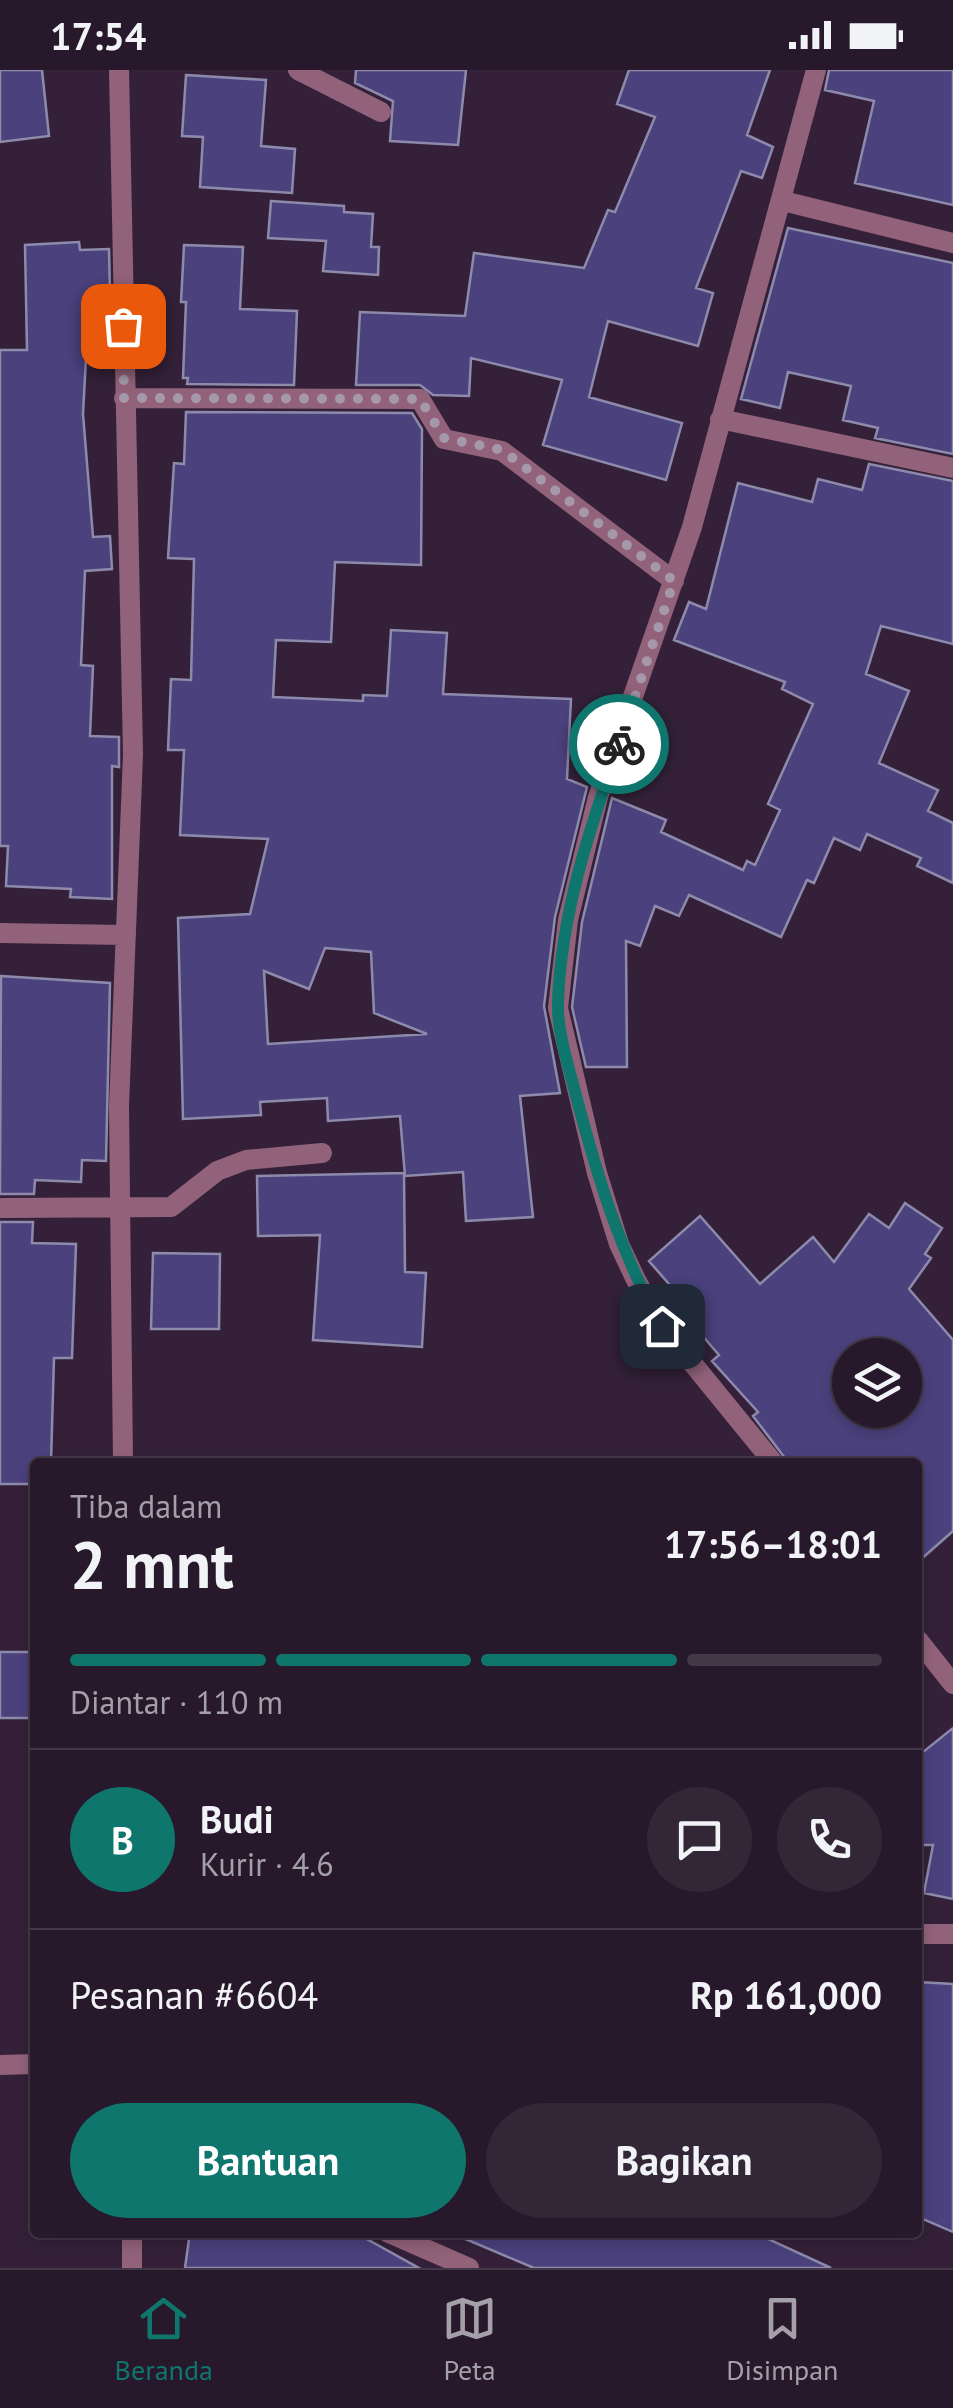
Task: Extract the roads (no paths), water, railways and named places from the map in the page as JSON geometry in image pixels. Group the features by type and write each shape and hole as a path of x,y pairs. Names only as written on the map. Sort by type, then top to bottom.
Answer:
{"street":[{"path":"120,70 132,754 120,1206 123,1458"},
{"path":"298,70 382,112"},
{"path":"770,1458 662,1326 619,1244 597,1173 558,1008 562,950 589,830 674,581 784,201 816,70"},
{"path":"784,201 953,244"},
{"path":"124,398 420,399 444,438 502,450 674,581"},
{"path":"720,420 953,468"},
{"path":"0,933 126,935"},
{"path":"0,1208 171,1207 217,1172 246,1160 322,1154"},
{"path":"922,1645 953,1684"},
{"path":"922,1934 953,1934"},
{"path":"0,2065 30,2064"},
{"path":"132,2238 132,2268"},
{"path":"401,2238 469,2268"}]}
